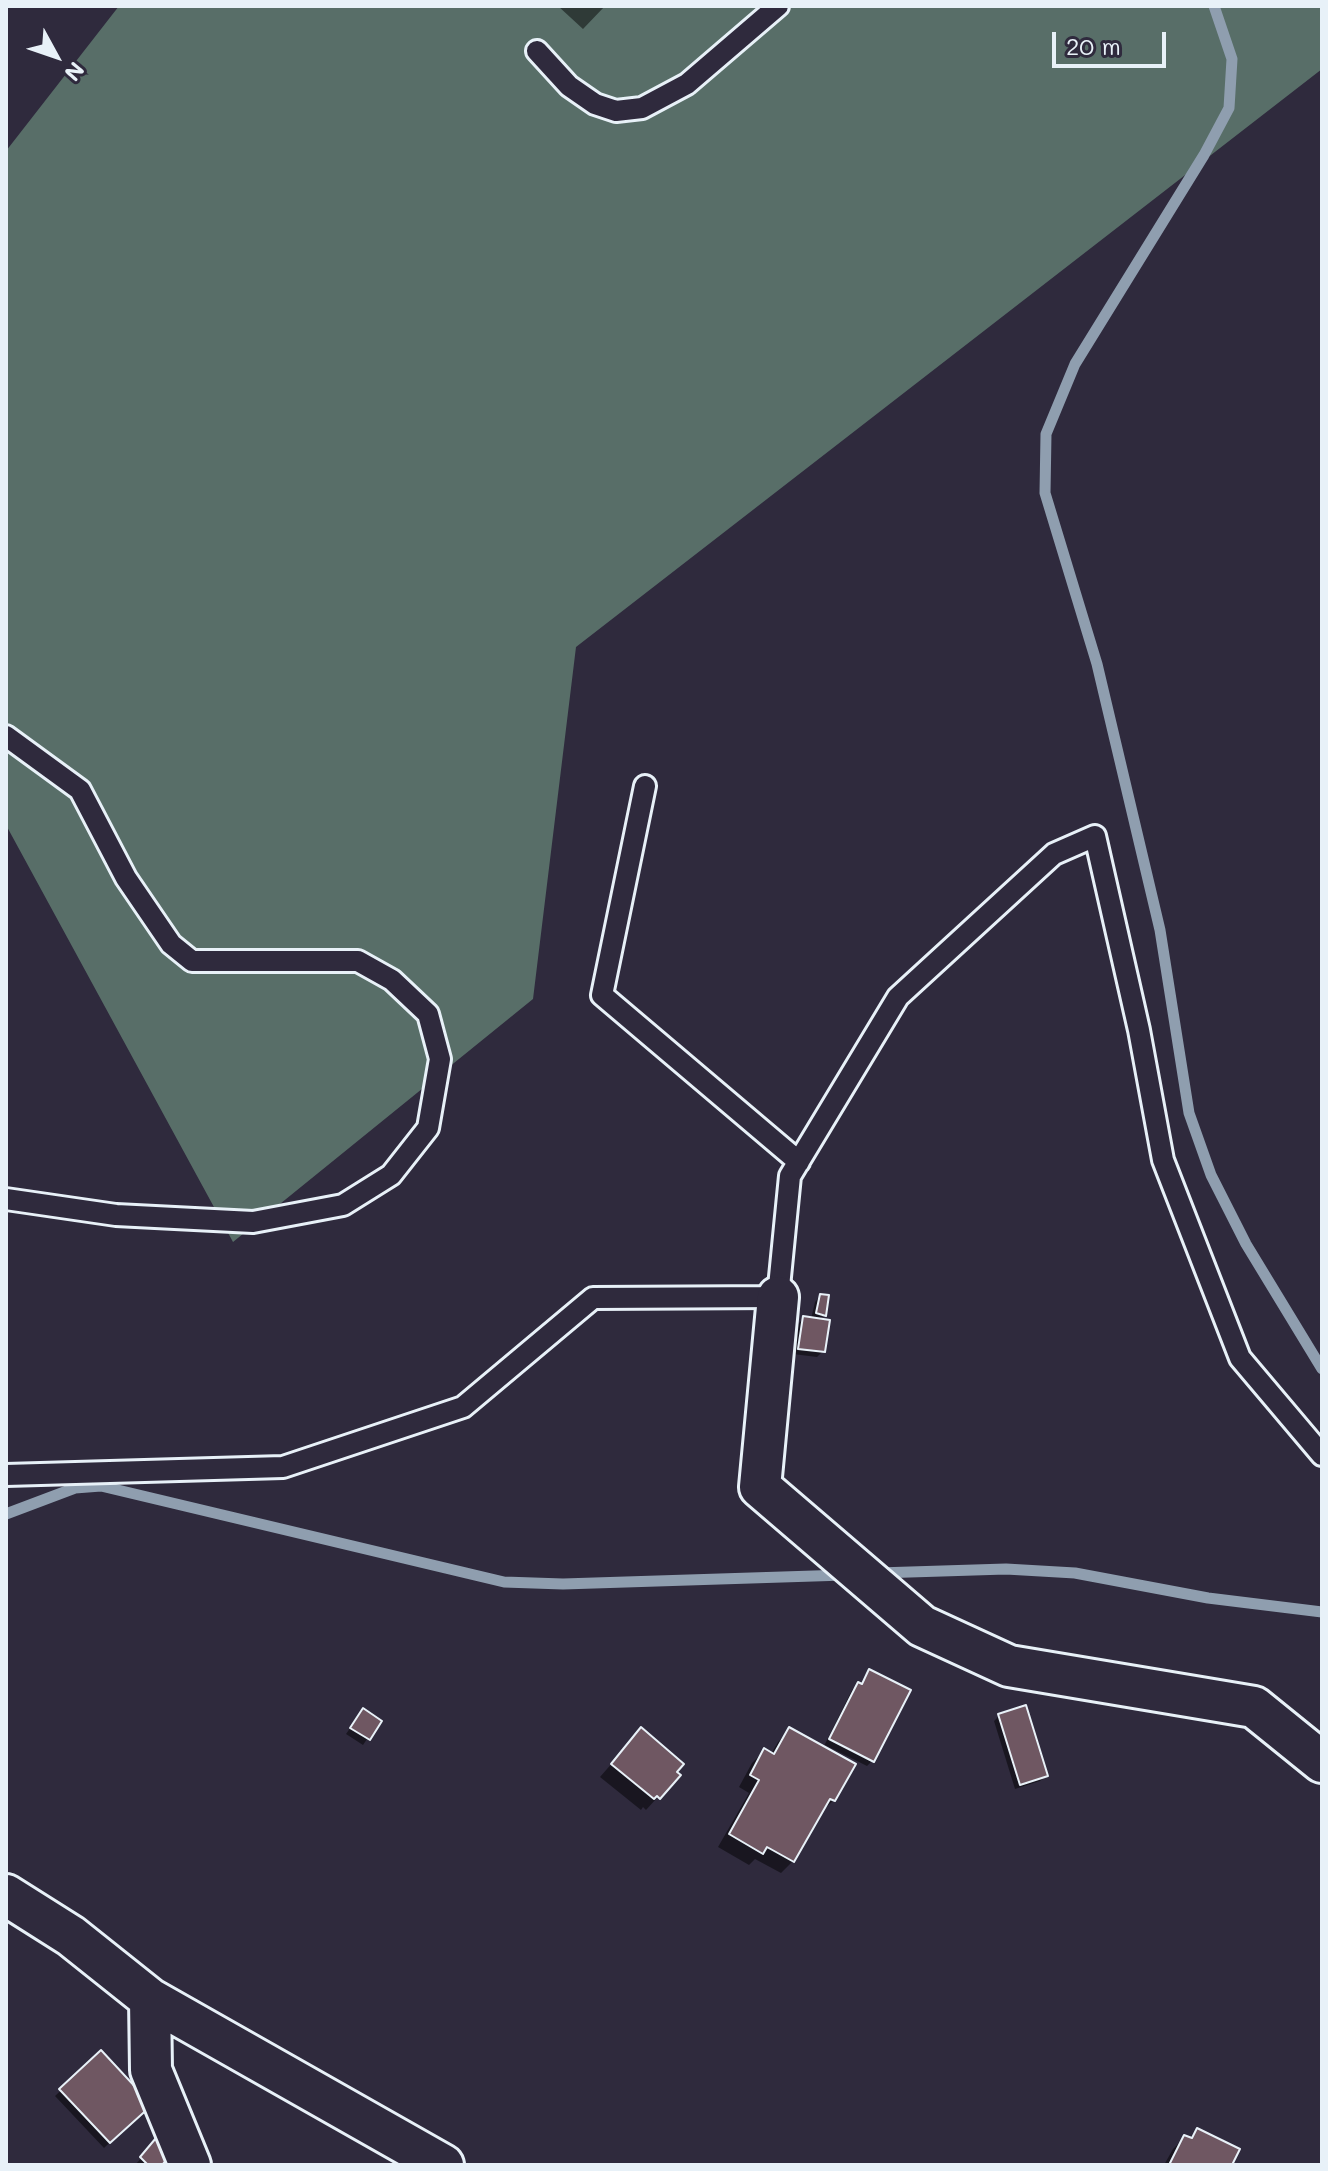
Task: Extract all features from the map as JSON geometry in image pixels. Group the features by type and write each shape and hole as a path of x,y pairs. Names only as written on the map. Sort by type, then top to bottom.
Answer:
{"street":[{"path":"778,1297 760,1487 910,1616 922,1626 1009,1666 1254,1707 1322,1762"},
{"path":"6,1895 71,1936 150,1999 443,2165"},
{"path":"150,1999 151,2070 190,2165"}],"lane":[{"path":"537,51 569,86 595,104 616,111 642,108 687,84 778,6"},
{"path":"6,736 80,790 126,878 171,944 192,961 358,961 392,980 428,1014 440,1059 428,1128 391,1175 343,1205 253,1222 116,1215 6,1199"},
{"path":"645,786 602,995 799,1162"},
{"path":"6,1475 283,1467 463,1407 593,1298 778,1297 790,1176 898,997 1054,854 1095,836 1139,1030 1163,1160 1240,1358 1322,1455"}],"green space":[{"path":"119,6 1322,6 1322,69 576,647 533,999 233,1242 6,825 6,151"}],"building":[{"path":"820,1294 829,1295 826,1316 816,1313"},
{"path":"803,1316 830,1320 825,1352 798,1349"},
{"path":"869,1669 911,1690 874,1762 829,1739 858,1682 862,1684"},
{"path":"1026,1705 1048,1776 1020,1785 998,1714"},
{"path":"363,1708 382,1721 370,1740 350,1728"},
{"path":"641,1727 684,1764 677,1772 681,1775 660,1799 657,1796 654,1799 611,1764"},
{"path":"789,1727 856,1764 835,1801 830,1799 794,1862 767,1847 763,1854 729,1834 759,1780 750,1775 764,1748 774,1754"},
{"path":"101,2050 152,2105 110,2143 59,2089"},
{"path":"1197,2128 1240,2149 1232,2165 1169,2165 1184,2135 1192,2138"},
{"path":"156,2138 173,2153 162,2165 148,2165 140,2157"}],"waterway":[{"path":"1214,6 1232,59 1229,108 1204,155 1075,364 1046,434 1045,493 1097,664 1160,930 1189,1113 1211,1175 1246,1244 1322,1369"},
{"path":"6,1514 75,1488 101,1486 504,1582 563,1584 845,1575"},
{"path":"878,1573 1006,1569 1075,1573 1208,1598 1322,1612"}]}
